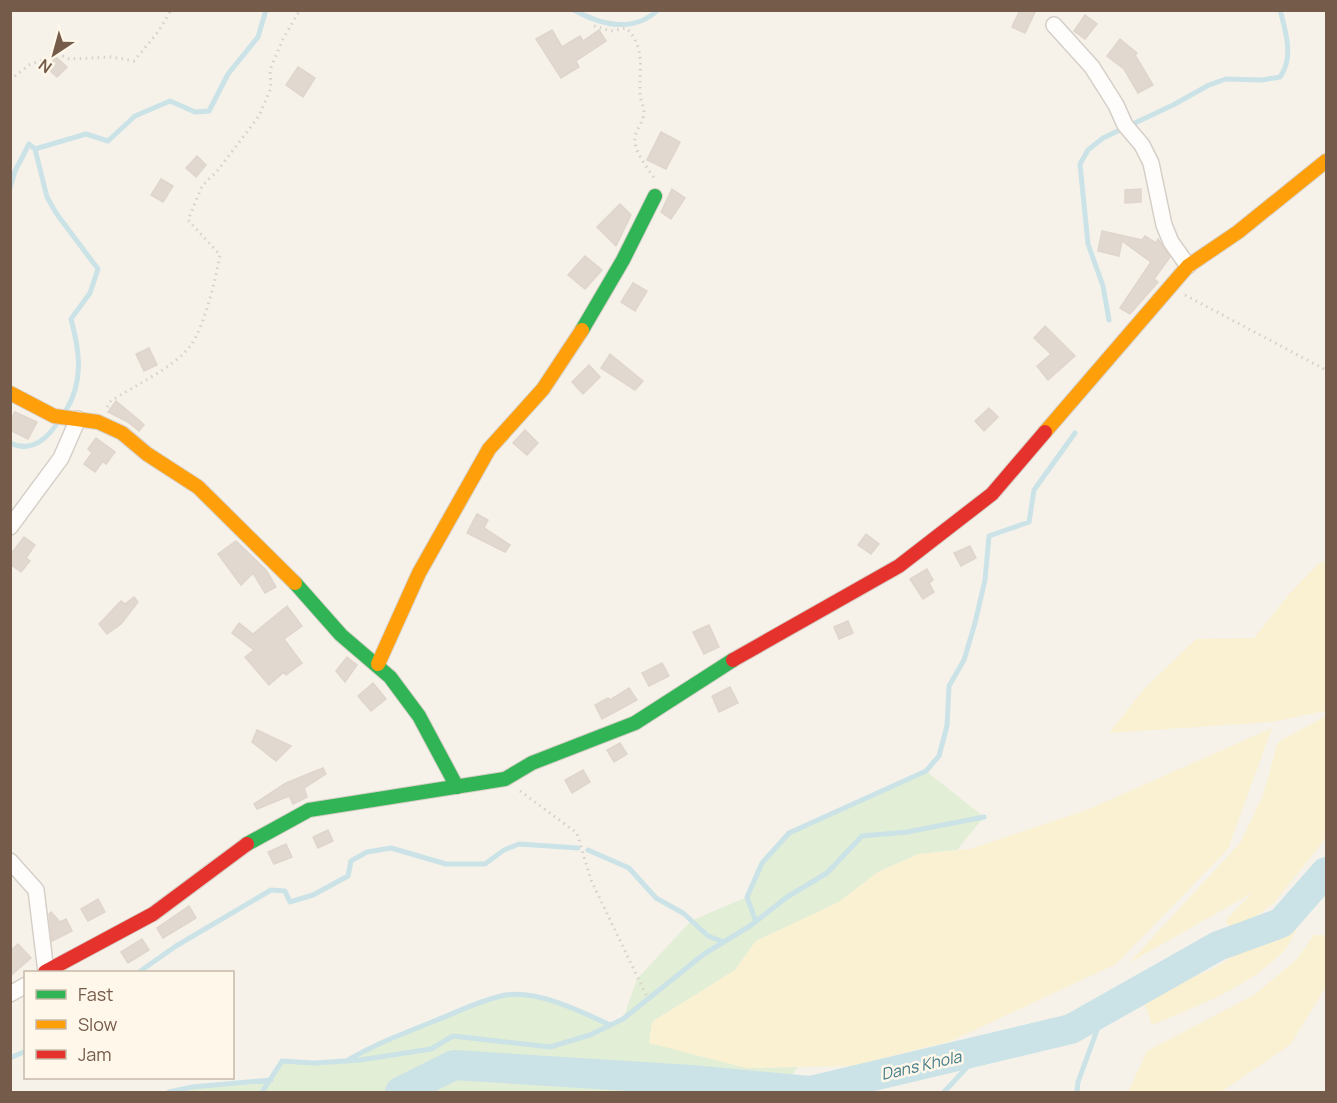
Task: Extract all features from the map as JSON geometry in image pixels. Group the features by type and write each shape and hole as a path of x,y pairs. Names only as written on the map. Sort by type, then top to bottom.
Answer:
{"street":[{"path":"1054,25 1092,67 1116,105 1125,125 1142,145 1154,174 1164,225 1171,242 1188,266"},
{"path":"47,971 153,914 256,837 309,810 505,779 532,763 635,723 732,660 899,566 992,494 1188,266 1238,232 1326,160"},
{"path":"378,664 419,573 489,449 543,389 576,340 623,260 656,196"},
{"path":"10,393 54,416 98,422 122,433 147,453 198,487 282,568 341,635 378,664 418,716 457,787"},
{"path":"10,527 61,458 78,419"},
{"path":"10,861 36,890 45,971"},
{"path":"10,994 24,986"}],"path":[{"path":"10,80 29,65 58,54 69,59 111,57 134,61 158,33 171,10"},
{"path":"98,422 111,401 146,380 192,344 216,280 220,255 188,220 202,186 218,170 259,116 271,88 270,70 283,39 300,10"},
{"path":"594,26 611,31 626,28 632,34 638,48 643,64 640,96 644,112 635,136 635,145 656,182 656,196"},
{"path":"1170,287 1326,370"},
{"path":"505,779 555,820 577,833 591,880 648,999"}],"green space":[{"path":"926,771 984,817 957,850 918,854 878,872 839,902 756,941 735,970 653,1021 746,1068 798,1067 779,1092 169,1092 192,1087 271,1080 282,1061 314,1063 347,1060 379,1041 475,1003 504,995 547,999 570,1006 610,1025 623,1019 637,979 691,921 747,897 762,863 789,833"}],"sand":[{"path":"1320,562 1326,562 1326,711 1272,722 1109,733 1144,689 1196,639 1254,638 1291,592"},
{"path":"1326,716 1326,838 1274,903 1232,934 1226,920 1252,893 1129,963 1240,843 1263,795 1278,742"},
{"path":"1272,728 1228,849 1116,964 951,1041 852,1066 746,1068 649,1043 652,1022 735,970 756,941 839,902 878,872 919,854 970,849 1089,809"},
{"path":"1305,912 1286,949 1268,965 1221,995 1152,1025 1144,1001 1177,983 1211,970"},
{"path":"1314,935 1326,935 1326,987 1290,1045 1221,1092 1128,1092 1147,1051 1254,995 1296,960"}],"building":[{"path":"1020,10 1036,10 1025,33 1012,27"},
{"path":"1085,15 1097,24 1085,39 1074,31"},
{"path":"552,30 562,47 580,36 583,41 599,30 606,41 576,61 579,67 561,78 536,39"},
{"path":"1120,39 1137,53 1135,55 1153,85 1138,93 1124,69 1107,56"},
{"path":"56,57 67,67 57,77 46,67"},
{"path":"298,67 315,78 303,97 286,85"},
{"path":"661,132 680,142 666,169 647,160"},
{"path":"197,156 206,165 196,177 186,168"},
{"path":"161,179 173,186 163,202 151,195"},
{"path":"672,189 685,198 671,219 661,212"},
{"path":"1141,189 1141,202 1125,203 1125,190"},
{"path":"620,204 631,215 616,246 597,227"},
{"path":"1102,231 1142,240 1145,236 1156,243 1158,239 1170,257 1154,279 1158,282 1130,314 1120,308 1151,262 1122,241 1119,256 1098,251"},
{"path":"585,256 602,270 585,289 568,275"},
{"path":"633,283 647,291 635,311 621,302"},
{"path":"1045,326 1075,356 1048,380 1037,366 1051,354 1034,338"},
{"path":"149,348 157,365 144,371 136,354"},
{"path":"610,354 643,381 635,390 601,368"},
{"path":"589,365 600,377 583,394 572,382"},
{"path":"116,401 144,425 139,431 128,422 108,412"},
{"path":"989,408 998,417 984,431 975,421"},
{"path":"15,412 37,422 28,439 10,430 10,421"},
{"path":"525,430 538,443 527,455 513,443"},
{"path":"96,438 115,452 106,464 103,461 95,472 84,464 92,453 88,449"},
{"path":"477,514 488,520 484,528 510,545 505,552 467,533"},
{"path":"866,534 879,544 871,554 858,545"},
{"path":"24,537 35,545 26,558 30,561 21,572 10,564 10,555"},
{"path":"236,541 266,570 276,587 265,593 253,573 241,585 218,554"},
{"path":"970,546 976,558 961,566 954,553"},
{"path":"927,569 933,580 929,583 934,592 923,599 910,579"},
{"path":"134,597 138,602 121,624 107,634 99,624 121,601 125,604"},
{"path":"287,606 302,626 284,639 302,663 286,675 284,672 269,685 245,657 254,650 232,633 239,623 253,634"},
{"path":"848,621 853,633 839,639 834,627"},
{"path":"709,625 719,647 704,654 693,632"},
{"path":"347,657 357,665 345,682 336,671"},
{"path":"662,663 669,676 649,686 642,673"},
{"path":"373,683 386,699 371,711 358,696"},
{"path":"730,687 738,703 719,712 712,696"},
{"path":"629,688 637,700 602,719 595,705 608,698 610,700"},
{"path":"257,730 291,746 276,761 252,742"},
{"path":"620,743 627,754 614,762 607,750"},
{"path":"323,768 326,774 304,788 307,797 293,804 289,796 257,809 254,804 286,783"},
{"path":"583,770 590,782 572,793 565,780"},
{"path":"328,830 333,841 318,848 313,837"},
{"path":"286,844 292,857 274,864 268,852"},
{"path":"98,899 105,912 88,921 81,909"},
{"path":"189,906 196,918 163,938 157,928"},
{"path":"51,912 60,922 66,919 72,931 52,941 49,914"},
{"path":"142,939 149,950 128,963 121,952"},
{"path":"18,944 31,958 10,976 10,951"}],"waterway":[{"path":"10,188 15,171 29,144 35,149 86,134 108,141 135,116 170,101 195,112 209,111 228,74 258,37 266,10"},
{"path":"574,10 595,20 617,24 638,22 658,10"},
{"path":"1109,320 1103,286 1088,244 1080,164 1088,150 1103,138 1209,85 1226,79 1262,80 1280,77 1287,62 1288,53 1280,10"},
{"path":"35,149 47,197 56,213 98,269 90,293 71,319 77,343 78,378 65,412"},
{"path":"10,443 18,446 38,443 58,422"},
{"path":"756,922 747,897 762,863 789,833 926,771 939,756 947,726 949,686 964,660 985,580 989,536 1029,522 1034,490 1075,433"},
{"path":"262,1092 282,1061 314,1063 360,1060 431,1049 453,1036 550,1047 590,1035 623,1019 704,954 750,926 787,897 827,873 862,836 907,832 984,817"},
{"path":"140,971 176,946 271,890 285,891 290,902 313,895 348,876 351,861 367,852 391,848 446,864 485,864 504,850 519,844 578,848"},
{"path":"588,850 629,868 656,898 683,913 708,936 724,942"},
{"name":"Dans Khola","path":"400,1092 454,1065 691,1080 810,1091 1071,1029 1218,946 1281,923 1326,872"},
{"path":"348,1060 399,1035 474,1004 514,994 557,1002 610,1025"},
{"path":"1077,1092 1078,1082 1104,1011"},
{"path":"944,1092 983,1050"},
{"path":"10,1058 24,1052"},
{"path":"169,1092 192,1087 271,1080"}],"traffic: fast":[{"path":"582,330 623,260 655,196"},
{"path":"295,583 341,635 390,677 419,716 457,787"},
{"path":"247,844 309,810 505,779 532,763 635,723 733,660"}],"traffic: slow":[{"path":"1045,432 1188,266 1238,232 1326,161"},
{"path":"378,664 419,573 489,449 543,389 582,330"},
{"path":"10,393 54,416 98,422 122,433 147,454 198,487 295,583"}],"traffic: jam":[{"path":"733,660 899,566 992,494 1045,432"},
{"path":"47,971 153,914 247,844"}]}
